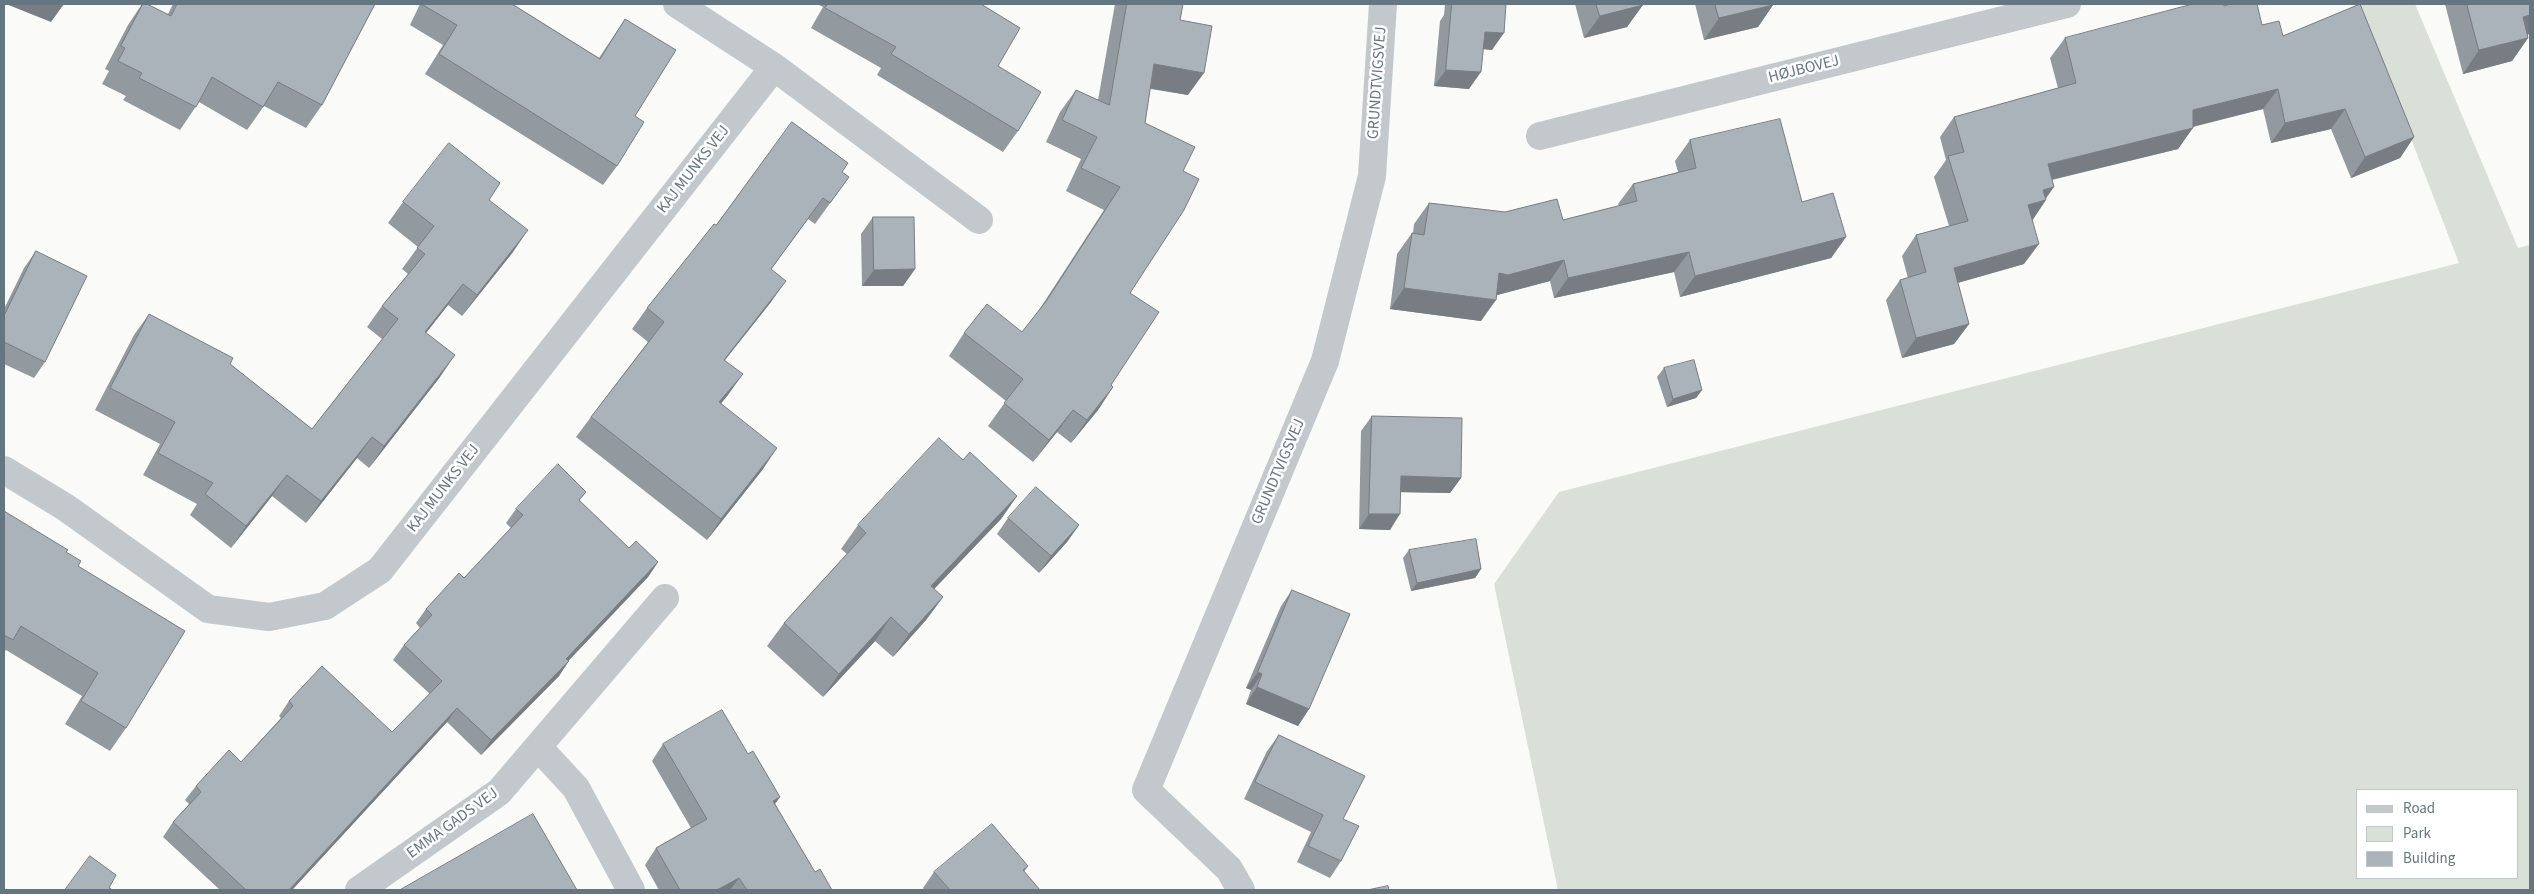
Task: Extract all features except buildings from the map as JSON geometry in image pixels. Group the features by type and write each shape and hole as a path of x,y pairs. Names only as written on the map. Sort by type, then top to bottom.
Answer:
{"street":[{"path":"677,4 774,67 979,220"},
{"name":"GRUNDTVIGSVEJ","path":"1241,890 1229,869 1146,790 1325,361 1372,176 1383,4"},
{"name":"HØJBOVEJ","path":"1540,136 2067,4"},
{"name":"KAJ MUNKS VEJ","path":"4,470 65,507 208,609 269,617 326,606 380,570 774,67"},
{"name":"EMMA GADS VEJ","path":"359,890 499,792 665,598"},
{"path":"538,747 576,788 631,890"}],"green space":[{"path":"2359,4 2415,4 2518,248 2530,245 2530,890 1558,890 1494,584 1559,492 2459,263"}]}
